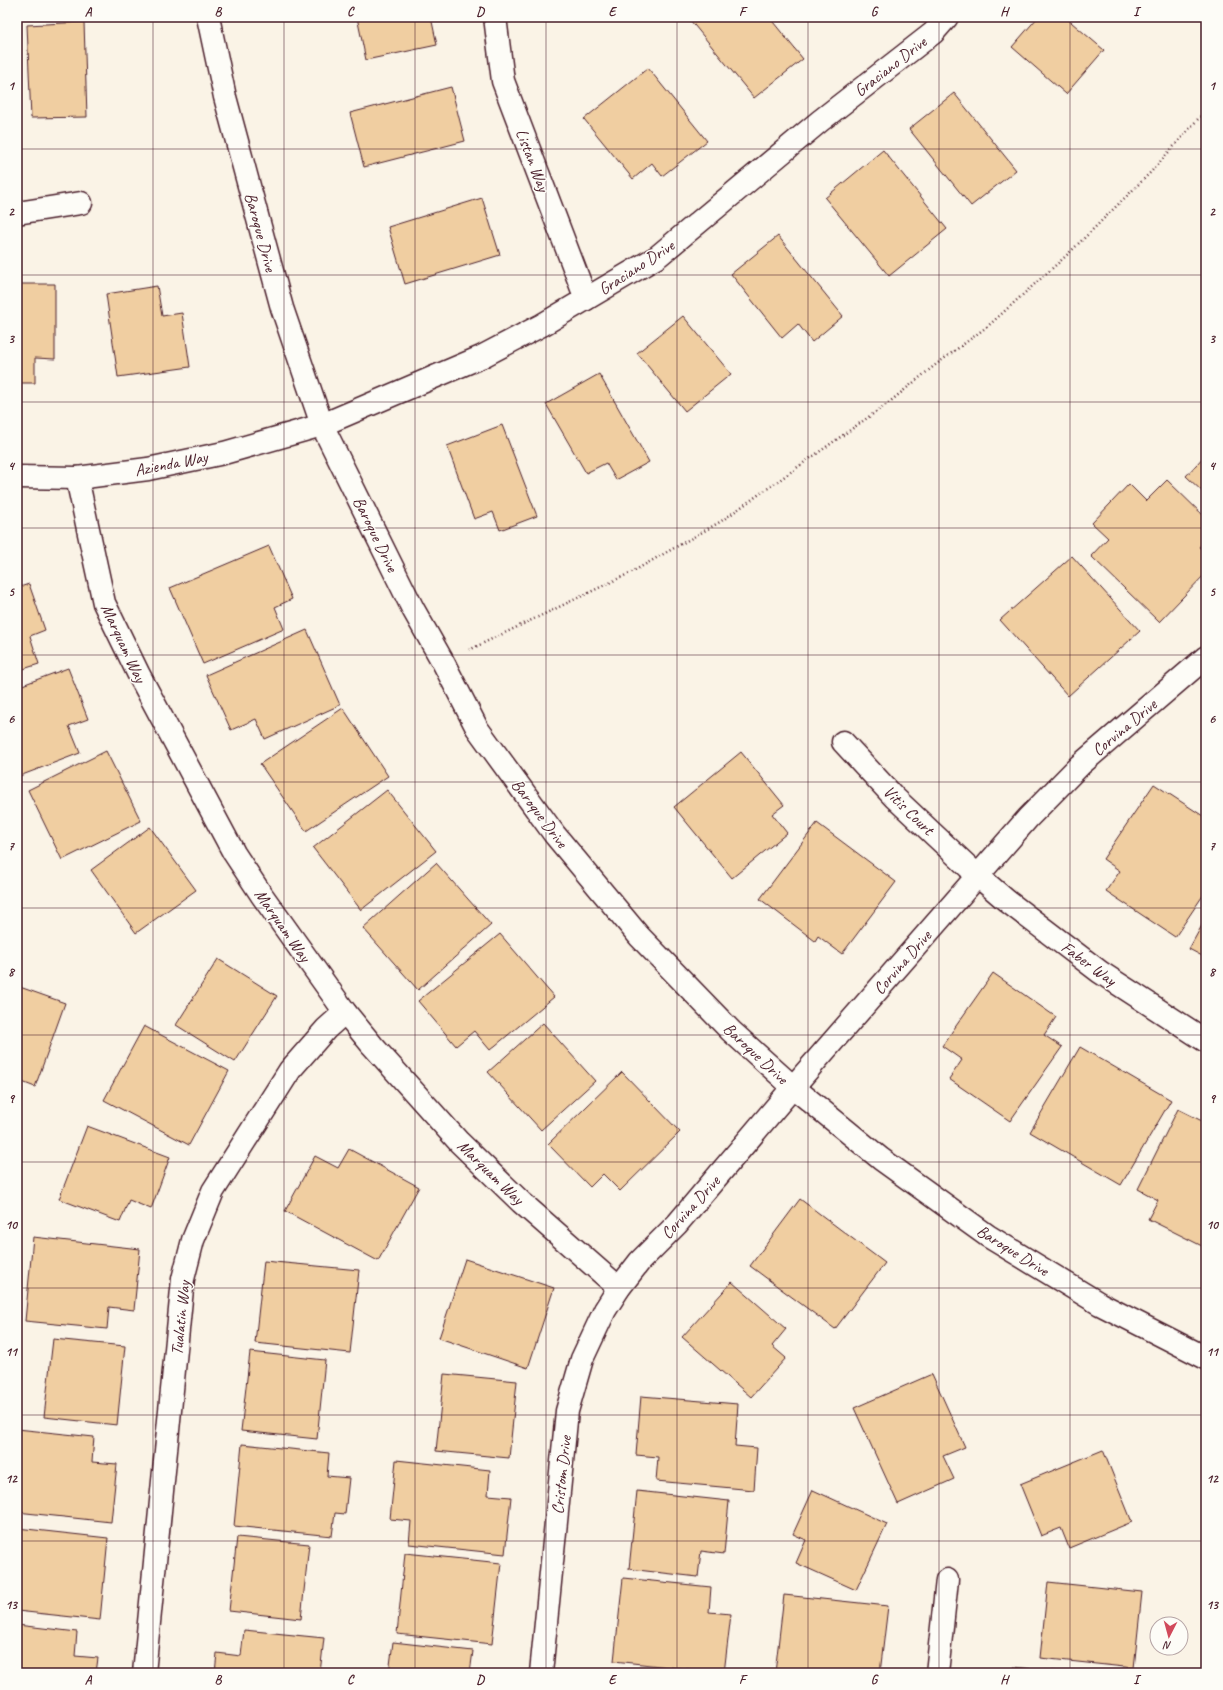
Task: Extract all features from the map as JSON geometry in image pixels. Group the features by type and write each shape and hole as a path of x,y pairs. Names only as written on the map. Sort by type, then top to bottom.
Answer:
{"street":[{"name":"Baroque Drive","path":"208,17 225,97 282,308 322,425 412,609 443,662 477,728 555,835 639,936 731,1031 792,1087 881,1160 988,1236 1100,1304 1206,1358"},
{"name":"Listan Way","path":"495,17 503,81 586,299"},
{"name":"Graciano Drive","path":"322,425 481,357 542,325 657,257 820,121 933,33 947,17"},
{"path":"17,213 81,203"},
{"name":"Azienda Way","path":"17,477 77,478 156,468 224,453 322,425"},
{"name":"Marquam Way","path":"77,478 104,603 139,675 234,853 261,894 345,1012 372,1045 459,1142 521,1202 619,1288"},
{"name":"Corvina Drive","path":"619,1288 640,1260 677,1224 792,1087 1028,818 1080,765 1206,657"},
{"name":"Vitis Court","path":"843,742 895,798 978,876"},
{"name":"Faber Way","path":"978,876 1007,901 1100,972 1206,1041"},
{"name":"Tualatin Way","path":"144,1673 183,1279 193,1240 213,1191 290,1070 326,1029 345,1012"},
{"name":"Cristom Drive","path":"541,1673 567,1411 582,1359 605,1310 619,1288"},
{"path":"937,1673 946,1580"}],"path":[{"path":"443,662 630,573 720,522 887,404 988,326 1066,256 1151,172 1206,110"}],"building":[{"path":"357,17 431,17 437,45 366,60"},
{"path":"694,17 769,17 803,59 754,98 690,20"},
{"path":"1038,17 1065,17 1104,50 1066,94 1012,47"},
{"path":"84,22 87,117 31,118 27,25"},
{"path":"648,68 707,141 662,176 652,163 633,179 584,119"},
{"path":"451,87 465,141 364,167 350,113"},
{"path":"954,93 1016,170 971,206 909,129"},
{"path":"883,150 947,229 889,276 825,198"},
{"path":"482,198 500,255 405,284 388,227"},
{"path":"778,236 843,316 812,342 798,324 782,338 731,274"},
{"path":"17,284 55,284 55,359 35,358 35,383 17,383"},
{"path":"157,286 162,316 182,313 190,367 118,377 106,294"},
{"path":"683,316 731,374 685,411 637,353"},
{"path":"599,374 649,462 616,480 606,463 586,473 546,404"},
{"path":"502,425 537,516 500,530 493,512 474,519 447,446"},
{"path":"1206,454 1206,495 1186,476"},
{"path":"1167,480 1206,518 1206,539 1199,547 1206,554 1206,573 1159,622 1091,556 1108,538 1092,523 1129,484 1146,501"},
{"path":"269,546 292,599 275,607 284,629 203,664 170,588"},
{"path":"1072,556 1140,631 1068,696 1000,620"},
{"path":"29,584 45,630 30,636 39,664 17,671 17,588"},
{"path":"307,630 340,705 265,739 256,719 231,730 206,675"},
{"path":"68,668 88,719 69,726 80,753 17,777 17,687"},
{"path":"343,708 388,776 306,831 260,764"},
{"path":"106,751 141,821 62,860 28,790"},
{"path":"741,752 784,805 772,814 787,833 732,878 674,807"},
{"path":"1154,784 1206,818 1206,891 1175,937 1106,891 1120,871 1103,859"},
{"path":"387,790 436,851 361,910 313,848"},
{"path":"817,823 896,882 842,954 818,936 815,941 760,899"},
{"path":"150,827 196,890 136,933 91,870"},
{"path":"436,863 491,925 418,990 363,928"},
{"path":"1206,918 1206,958 1189,949"},
{"path":"500,934 554,997 490,1050 474,1031 456,1046 418,1001"},
{"path":"218,959 277,996 235,1062 176,1025"},
{"path":"993,973 1056,1017 1044,1035 1062,1047 1010,1121 949,1079 962,1060 942,1046"},
{"path":"17,986 65,1003 35,1087 17,1080"},
{"path":"543,1023 595,1081 541,1130 488,1072"},
{"path":"144,1026 229,1071 189,1145 104,1100"},
{"path":"1080,1047 1171,1100 1121,1185 1030,1132"},
{"path":"622,1072 680,1132 620,1191 603,1174 590,1187 548,1144"},
{"path":"1178,1109 1206,1123 1206,1239 1202,1246 1148,1219 1158,1200 1138,1189"},
{"path":"87,1126 170,1157 151,1209 129,1200 120,1222 59,1199"},
{"path":"349,1149 419,1187 378,1261 285,1211 315,1156 338,1168"},
{"path":"800,1199 885,1263 835,1329 750,1266"},
{"path":"33,1237 140,1249 134,1310 109,1307 107,1329 25,1321"},
{"path":"465,1259 554,1288 528,1368 439,1338"},
{"path":"264,1261 359,1270 350,1353 255,1343"},
{"path":"732,1282 786,1329 772,1346 786,1358 751,1397 682,1337"},
{"path":"53,1339 125,1346 117,1425 44,1417"},
{"path":"250,1352 325,1360 317,1439 241,1431"},
{"path":"444,1374 517,1381 509,1458 436,1451"},
{"path":"932,1374 965,1447 943,1456 954,1479 898,1504 854,1408"},
{"path":"641,1396 738,1404 735,1446 757,1448 754,1490 656,1481 658,1457 636,1455"},
{"path":"17,1429 94,1437 92,1462 117,1464 111,1522 17,1512"},
{"path":"242,1444 329,1453 327,1476 349,1478 345,1514 335,1513 332,1536 234,1526"},
{"path":"1103,1450 1132,1522 1069,1548 1061,1528 1041,1536 1020,1484"},
{"path":"396,1460 490,1470 488,1495 511,1497 505,1554 409,1544 411,1521 390,1519"},
{"path":"813,1490 887,1524 856,1590 796,1563 806,1540 793,1534"},
{"path":"637,1491 729,1501 724,1554 701,1551 698,1577 629,1569"},
{"path":"17,1528 108,1538 100,1620 17,1611"},
{"path":"237,1537 309,1544 301,1619 229,1611"},
{"path":"405,1553 501,1563 492,1644 397,1634"},
{"path":"623,1578 711,1587 709,1612 731,1614 724,1673 614,1661"},
{"path":"1048,1582 1142,1592 1134,1668 1040,1658"},
{"path":"784,1595 888,1606 880,1673 775,1673"},
{"path":"17,1625 77,1632 75,1656 98,1658 96,1673 17,1673"},
{"path":"244,1630 324,1638 320,1673 215,1673 217,1653 241,1656"},
{"path":"393,1642 473,1651 470,1673 389,1673"},
{"path":"1014,1667 1070,1673 1014,1673"}]}
